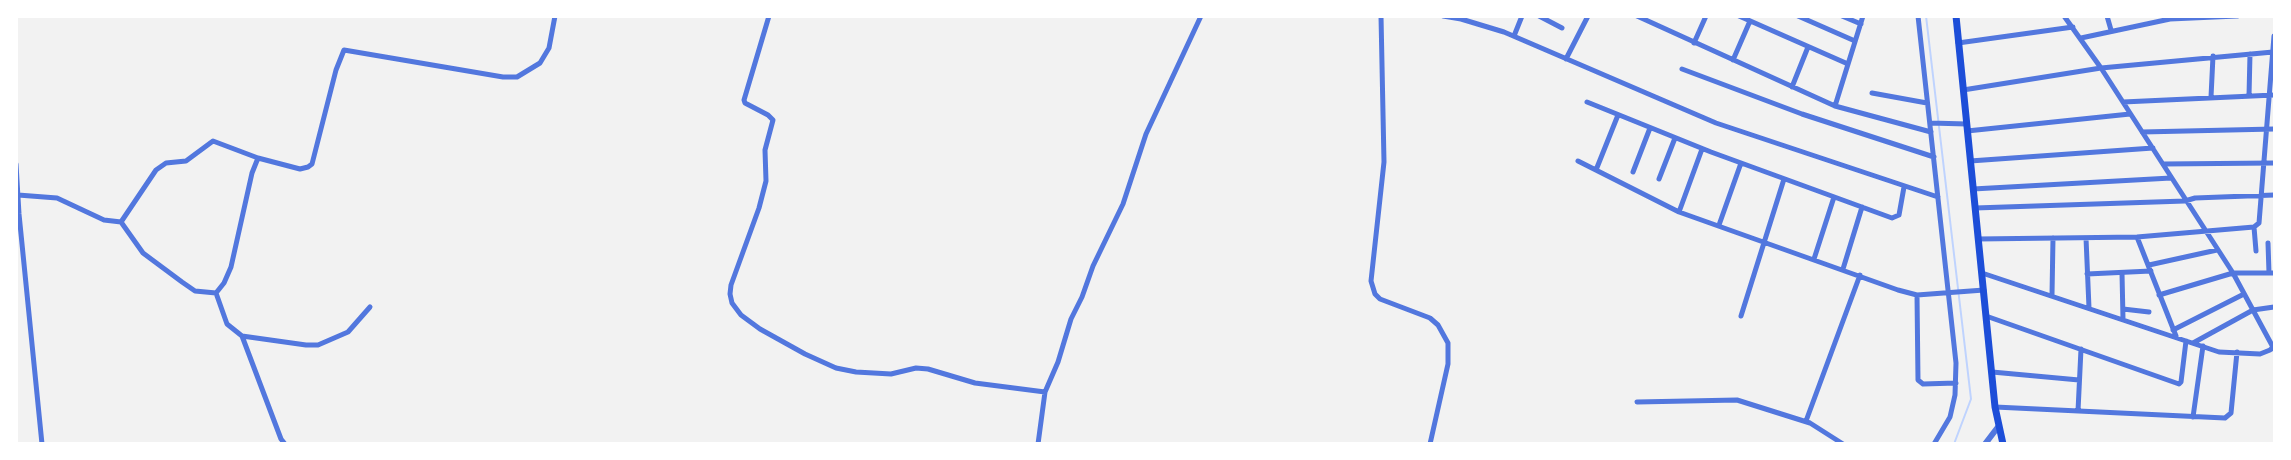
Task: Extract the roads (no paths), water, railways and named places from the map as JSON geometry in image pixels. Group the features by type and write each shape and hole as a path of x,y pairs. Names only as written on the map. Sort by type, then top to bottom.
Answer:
{"main road":[{"path":"1956,16 1965,126 1982,273 1981,290 1986,316 1995,407 2003,444"}],"street":[{"path":"121,222 156,170 166,163 186,161 213,141 258,158 300,169 312,164 336,70 344,50 503,77 517,77 540,63 549,48 555,16"},
{"path":"769,16 744,101 768,114 774,123 765,150 764,193 731,285 732,303 741,315 760,328 805,354 836,368 856,372 891,374 916,368 928,369 975,383 1045,392"},
{"path":"1038,444 1045,392 1089,273 1123,204 1146,134 1201,16"},
{"path":"1381,16 1384,162 1371,281 1372,288 1380,299 1430,318 1438,325 1448,343 1448,364 1430,444"},
{"path":"1443,16 1455,17 1514,36 1716,123 1938,197"},
{"path":"1514,36 1522,16"},
{"path":"1539,16 1562,28"},
{"path":"1566,59 1588,16"},
{"path":"1637,16 1835,106 1931,132"},
{"path":"1694,43 1706,16"},
{"path":"1739,16 1848,64"},
{"path":"1798,16 1855,41"},
{"path":"1842,16 1861,24"},
{"path":"1835,106 1863,16"},
{"path":"1918,16 1927,103 1933,123 1931,132 1938,197 1952,293 1956,363 1956,383 1950,417 1934,444"},
{"path":"1982,273 2219,351 2260,354 2274,347 2233,273 2101,68 2064,16"},
{"path":"2107,16 2111,30"},
{"path":"2081,38 2170,18 2237,16"},
{"path":"1733,60 1750,21"},
{"path":"1958,42 2073,27"},
{"path":"1978,239 2137,237 2254,227 2259,223 2260,195 2272,95 2274,36"},
{"path":"1792,87 1808,46"},
{"path":"1963,90 2101,68 2273,52"},
{"path":"2249,96 2250,54"},
{"path":"2211,98 2213,56"},
{"path":"1682,69 1802,114 1934,157"},
{"path":"1872,93 1927,103"},
{"path":"2123,102 2272,95"},
{"path":"1587,102 1702,149 1895,218 1899,215 1904,187"},
{"path":"1933,123 1965,126 2130,114"},
{"path":"1596,170 1618,115"},
{"path":"1633,172 1650,128"},
{"path":"2142,132 2274,129"},
{"path":"1659,179 1675,138"},
{"path":"1970,161 2152,148"},
{"path":"1679,212 1702,149"},
{"path":"216,293 224,283 231,267 252,173 258,158"},
{"path":"1578,161 1679,212 1917,295 1981,290"},
{"path":"1719,225 1741,163"},
{"path":"2163,164 2274,163"},
{"path":"16,164 42,444"},
{"path":"1973,189 2171,178"},
{"path":"1741,316 1784,179"},
{"path":"18,195 57,198 104,220 121,222 143,253 195,291 216,293"},
{"path":"1975,208 2185,201 2195,198 2274,195"},
{"path":"1814,259 1834,197"},
{"path":"1843,269 1862,207"},
{"path":"2254,227 2256,251"},
{"path":"2137,237 2175,336"},
{"path":"2052,295 2053,238"},
{"path":"2086,238 2089,308"},
{"path":"2159,295 2233,273 2272,273 2268,243"},
{"path":"2148,265 2217,250"},
{"path":"2087,274 2151,272"},
{"path":"2122,273 2123,319"},
{"path":"1806,421 1860,275"},
{"path":"216,293 227,324 242,336 281,439 285,444"},
{"path":"2173,330 2244,294"},
{"path":"1917,295 1918,380 1923,384 1956,383"},
{"path":"242,336 318,345 348,332 370,307"},
{"path":"2189,342 2253,310 2274,307"},
{"path":"2122,309 2149,312"},
{"path":"1986,316 2179,384 2189,342"},
{"path":"2193,417 2203,346"},
{"path":"2078,411 2081,349"},
{"path":"1995,407 2225,418 2229,415 2237,352"},
{"path":"1992,372 2079,380"},
{"path":"1637,402 1737,400 1806,421 1844,444"},
{"path":"1985,444 1998,427"}],"waterway":[{"path":"1926,16 1971,399 1954,444"}]}
